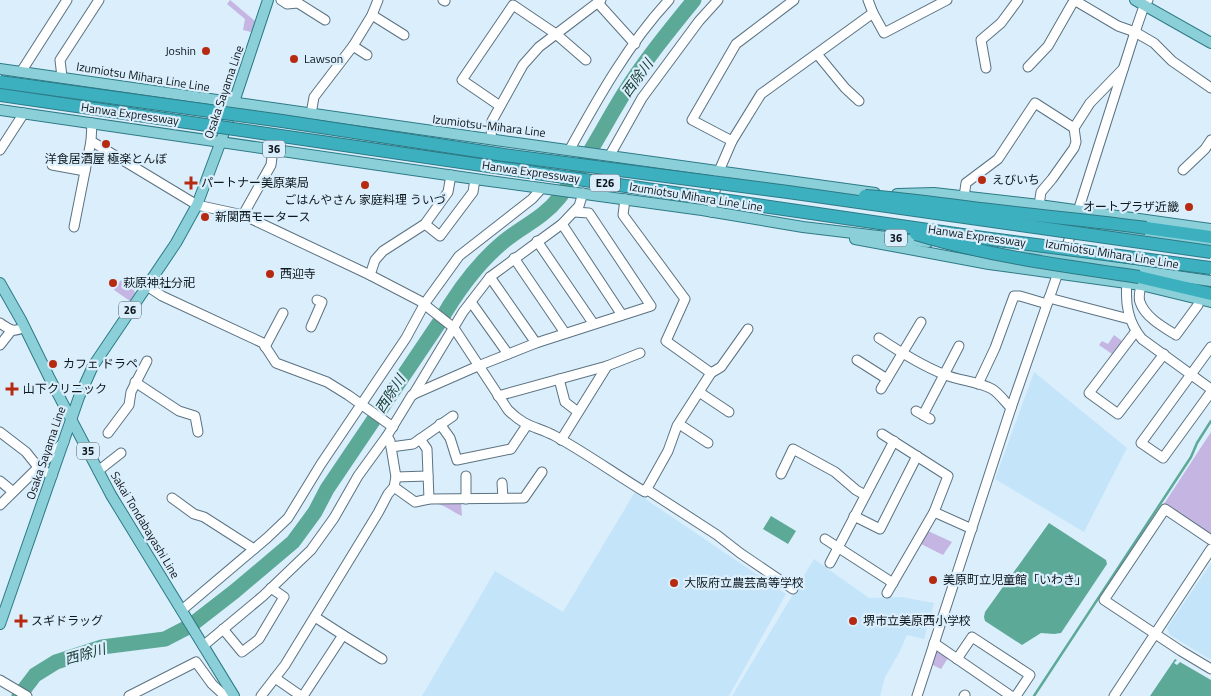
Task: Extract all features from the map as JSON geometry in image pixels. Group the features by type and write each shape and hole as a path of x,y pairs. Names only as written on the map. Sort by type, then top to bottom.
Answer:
{"highway":[{"name":"Hanwa Expressway","path":"0,82 292,123 514,157 788,192 1211,252"},
{"name":"Hanwa Expressway","path":"0,96 876,222 1211,268"},
{"path":"788,192 908,199 999,211 1080,218 1211,237"},
{"path":"876,222 944,242 1205,296"},
{"path":"1136,282 1211,288"}],"main road":[{"name":"Osaka Sayama Line","path":"0,624 79,397 93,366 176,243 197,205 221,141 268,0"},
{"path":"1135,0 1146,3 1211,43"},
{"name":"Izumiotsu Mihara Line Line","path":"0,69 401,127"},
{"name":"Izumiotsu Mihara Line Line","path":"0,110 625,199 803,227 1063,258 1211,281"},
{"name":"Izumiotsu-Mihara Line","path":"401,127 572,150"},
{"name":"Izumiotsu Mihara Line Line","path":"572,150 886,194 1211,245"},
{"path":"886,194 934,193 964,196 1078,210 1211,230"},
{"name":"36","path":"803,227 820,233 989,264 1057,274 1136,282"},
{"name":"Sakai Tondabayashi Line","path":"0,283 98,471 234,696"},
{"path":"1205,296 1211,302"}],"street":[{"path":"22,72 67,0"},
{"path":"62,77 60,60 99,0"},
{"path":"281,0 287,4 308,4 326,20"},
{"path":"311,114 314,97 353,46 378,0"},
{"path":"572,150 605,89 653,17 669,0"},
{"path":"608,155 642,98 694,28 718,0"},
{"path":"732,141 692,120 736,44 794,0"},
{"path":"868,0 884,33 947,0"},
{"path":"986,68 980,40 1001,23 1018,0"},
{"path":"1028,67 1048,46 1075,0 1118,26 1135,32 1154,43 1172,61 1211,88"},
{"path":"491,139 492,120 522,65 539,47 599,1 635,44"},
{"path":"917,696 1146,3"},
{"path":"500,106 462,80 513,5 556,34 586,60"},
{"path":"712,212 719,171 732,141 761,94 873,13"},
{"path":"372,14 404,35"},
{"path":"353,46 367,56"},
{"path":"817,54 845,88 859,101"},
{"path":"1039,205 1041,192 1052,180 1074,148 1076,142 1074,128 1090,103 1125,66"},
{"path":"964,196 966,183 998,159 1035,104 1074,128"},
{"path":"1,144 24,113"},
{"path":"74,227 81,209 85,171 92,141 92,123"},
{"path":"1183,170 1205,149 1211,140"},
{"path":"92,141 197,205 243,215 370,275 425,304 454,328 498,396 513,415 527,425 561,440 645,492 668,451 679,424 711,373 721,367 748,329"},
{"path":"243,215 272,165 274,149"},
{"path":"52,165 85,171"},
{"path":"370,275 375,260 383,251 425,224 448,192 451,175"},
{"path":"425,224 440,236 473,192 475,179"},
{"path":"183,612 288,518 321,464 406,338 425,304 459,256 545,188"},
{"path":"201,644 223,629 311,550 334,518 358,476 387,436 463,312 490,277 562,224 580,206 582,193"},
{"path":"625,199 623,215 686,299 666,341 711,373"},
{"path":"412,395 536,343 651,306 589,213 574,212"},
{"path":"562,224 622,314"},
{"path":"537,241 593,324"},
{"path":"514,258 565,333"},
{"path":"490,277 536,343"},
{"path":"1136,282 1139,300 1144,310 1160,325 1176,335 1205,296"},
{"path":"1136,282 1126,298 1130,319 1136,331 1142,339 1211,388"},
{"path":"146,286 162,296 263,343 276,363 327,382 393,426"},
{"path":"978,384 996,348 1014,296 1048,301 1130,319"},
{"path":"311,327 322,302 317,300"},
{"path":"471,302 508,354"},
{"path":"265,347 283,313"},
{"path":"881,389 921,322"},
{"path":"0,324 11,331 17,331 24,327"},
{"path":"0,345 11,331"},
{"path":"1136,331 1089,393 1118,414 1164,354"},
{"path":"879,338 903,354 944,375 993,390 1011,408"},
{"path":"923,415 959,346"},
{"path":"1211,347 1141,443 1163,458 1211,392"},
{"path":"498,396 607,366 640,353"},
{"path":"856,360 887,379"},
{"path":"108,434 129,405 135,382 147,361"},
{"path":"561,440 607,366"},
{"path":"559,379 565,402 578,412"},
{"path":"135,382 179,411 195,416 198,432"},
{"path":"699,392 729,412"},
{"path":"391,447 413,444 453,416"},
{"path":"440,424 450,438 457,460 510,449 527,425"},
{"path":"679,424 708,443"},
{"path":"0,432 26,452 38,467 52,476"},
{"path":"882,434 948,476 934,512 887,593"},
{"path":"261,696 315,617 394,487 396,477 390,441 387,436"},
{"path":"420,439 427,449 429,500"},
{"path":"830,563 894,441"},
{"path":"0,505 12,491 64,442"},
{"path":"781,474 793,449 835,472 856,490 865,495"},
{"path":"98,471 121,453"},
{"path":"854,516 880,529 917,456"},
{"path":"394,487 415,502 524,498 542,472"},
{"path":"396,477 428,476"},
{"path":"466,476 466,499"},
{"path":"0,481 12,491"},
{"path":"502,483 503,498"},
{"path":"646,489 717,535 793,589"},
{"path":"172,498 194,514 204,517 254,549"},
{"path":"1211,540 1165,509 1104,600 1155,635 1211,669"},
{"path":"934,512 972,529"},
{"path":"825,539 893,583"},
{"path":"1114,696 1211,549"},
{"path":"223,629 242,652 259,639 284,597 270,588"},
{"path":"315,617 382,659"},
{"path":"275,678 302,696 343,635"},
{"path":"957,659 972,637 1030,675 1016,696"},
{"path":"934,643 1011,696"},
{"path":"129,696 196,662 212,684 225,696"},
{"path":"0,680 28,696"}],"shaded area":[{"path":"230,0 255,21 251,32 243,30 245,19 227,4"},
{"path":"121,280 134,290 135,293 130,301 114,290"},
{"path":"1114,335 1122,341 1112,354 1099,345 1102,341 1108,344"},
{"path":"1034,372 1127,448 1084,532 995,479"},
{"path":"1211,432 1211,533 1209,534 1164,504"},
{"name":"大阪府立農芸高等学校","path":"635,492 786,594 729,696 422,696 495,571 563,612"},
{"path":"461,502 462,516 435,503"},
{"path":"771,516 796,531 788,544 763,529"},
{"path":"1049,523 1106,560 1107,564 1061,633 1041,633 1022,645 985,621 985,612"},
{"path":"928,531 952,542 943,555 921,544"},
{"name":"堺市立美原西小学校","path":"814,559 869,598 901,597 934,603 924,639 907,635 885,677 880,696 732,696"},
{"path":"1211,563 1211,660 1170,635 1167,628"},
{"path":"938,651 948,658 941,669 931,664 935,652"},
{"path":"1175,659 1177,660 1174,663 1177,665 1180,662 1211,680 1211,696 1150,696"}],"waterway":[{"name":"西除川","path":"19,696 35,675 56,662 102,647 165,639 190,626 293,542 315,512 327,489 467,280 502,243 546,212 559,198 585,160 631,82 694,0"},
{"path":"1034,696 1191,457 1197,443 1211,421"}],"place":[{"name":"Joshin","path":"206,51"},
{"name":"Lawson","path":"294,59"},
{"name":"洋食居酒屋 極楽とんぼ","path":"106,144"},
{"name":"えびいち","path":"982,180"},
{"name":"パートナー美原薬局","path":"191,183"},
{"name":"ごはんやさん 家庭料理 ういづ","path":"365,185"},
{"name":"オートプラザ近畿","path":"1189,207"},
{"name":"新関西モータース","path":"205,217"},
{"name":"西迎寺","path":"270,274"},
{"name":"萩原神社分祀","path":"113,283"},
{"name":"カフェ ドラペ","path":"53,364"},
{"name":"山下クリニック","path":"12,389"},
{"name":"美原町立児童館「いわき」","path":"933,580"},
{"name":"大阪府立農芸高等学校","path":"674,583"},
{"name":"スギドラッグ","path":"21,621"},
{"name":"堺市立美原西小学校","path":"853,621"}]}
